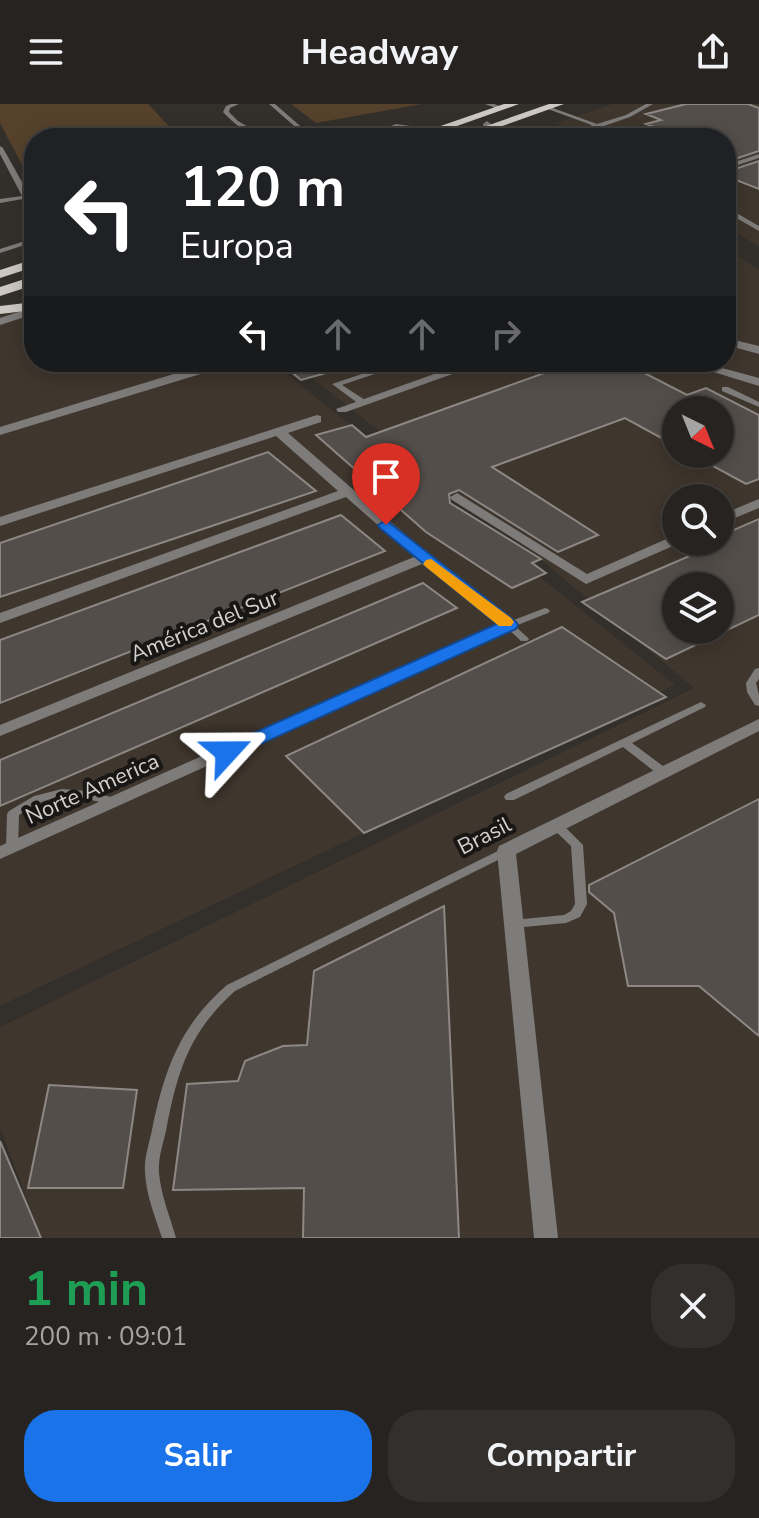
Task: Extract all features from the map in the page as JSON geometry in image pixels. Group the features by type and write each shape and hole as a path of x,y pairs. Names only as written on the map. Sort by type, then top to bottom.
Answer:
{"main road":[{"path":"441,128 514,104 521,112 493,128"},
{"path":"494,128 554,106"},
{"path":"0,274 24,266"},
{"path":"0,292 24,284"},
{"path":"0,310 24,309"}],"street":[{"path":"0,322 24,312"},
{"path":"736,344 759,350"},
{"path":"0,431 193,372"},
{"path":"342,409 449,372"},
{"path":"723,372 759,382"},
{"path":"0,522 317,419"},
{"path":"278,431 424,558 509,625"},
{"path":"0,618 347,492"},
{"path":"457,497 586,580 662,546"},
{"path":"734,514 759,503"},
{"name":"América del Sur","path":"0,731 424,558"},
{"name":"Norte America","path":"6,851 509,625"},
{"name":"Brasil","path":"506,851 759,724"},
{"path":"506,851 546,1238"}],"lane":[{"path":"236,104 228,107 226,112 245,128"},
{"path":"272,104 300,128"},
{"path":"488,104 501,108"},
{"path":"597,126 628,116 650,104"},
{"path":"554,106 600,128"},
{"path":"0,148 24,193"},
{"path":"736,164 759,156"},
{"path":"0,201 24,197"},
{"path":"736,215 759,229"},
{"path":"0,251 24,243"},
{"path":"362,402 336,384 374,372"},
{"path":"725,389 759,405"},
{"path":"524,639 509,625 545,611"},
{"path":"759,671 751,683 759,703"},
{"path":"510,797 701,705"},
{"path":"624,742 663,772"},
{"path":"6,851 13,814 29,801 52,794 82,791 115,802"},
{"path":"513,924 566,919 576,914 581,904 577,845 556,825"},
{"name":"Brasil","path":"169,1238 152,1167 167,1085 200,1019 231,988 506,851"}],"shaded area":[{"path":"0,104 148,104 171,128 24,128 24,169 0,123"},
{"path":"291,104 422,104 316,123"},
{"path":"612,104 759,104 759,247 736,232 736,128 565,128 557,123"},
{"path":"736,255 759,270 759,1238 41,1238 0,1127 0,1027 694,688 528,549 305,372 736,372"},
{"path":"24,308 24,372 284,372 675,685 0,1006 0,316"}],"building":[{"path":"686,104 748,104 759,108 759,151 736,159 736,128 657,128 646,124 661,120 646,114"},
{"path":"759,161 759,189 736,180 736,169"},
{"path":"291,372 330,372 301,380"},
{"path":"547,372 642,372 687,395 706,388 722,396 662,396 662,438 625,418 492,467 598,535 558,552 459,490 449,494 450,503 541,559 532,563 546,573 512,588 426,532 316,435 352,425 366,437"},
{"path":"734,402 759,415 759,479 746,484 717,468 734,468"},
{"path":"268,452 316,491 0,597 0,543"},
{"path":"341,515 385,551 0,703 0,640"},
{"path":"759,519 759,615 734,627 734,572 662,572 662,644 698,644 666,659 582,602 690,556 734,556 734,530"},
{"path":"423,583 457,608 0,806 0,760"},
{"path":"562,627 666,697 364,833 286,756"},
{"path":"759,799 759,1036 699,986 628,986 614,913 589,892 589,885"},
{"path":"444,906 459,1238 303,1238 304,1188 173,1190 187,1084 238,1081 245,1061 283,1046 307,1045 314,971"},
{"path":"49,1085 137,1090 123,1188 28,1188"},
{"path":"0,1141 41,1238 0,1238"}],"slow traffic":[{"path":"431,564 505,622"}],"route":[{"path":"227,752 509,625 386,525"}]}
